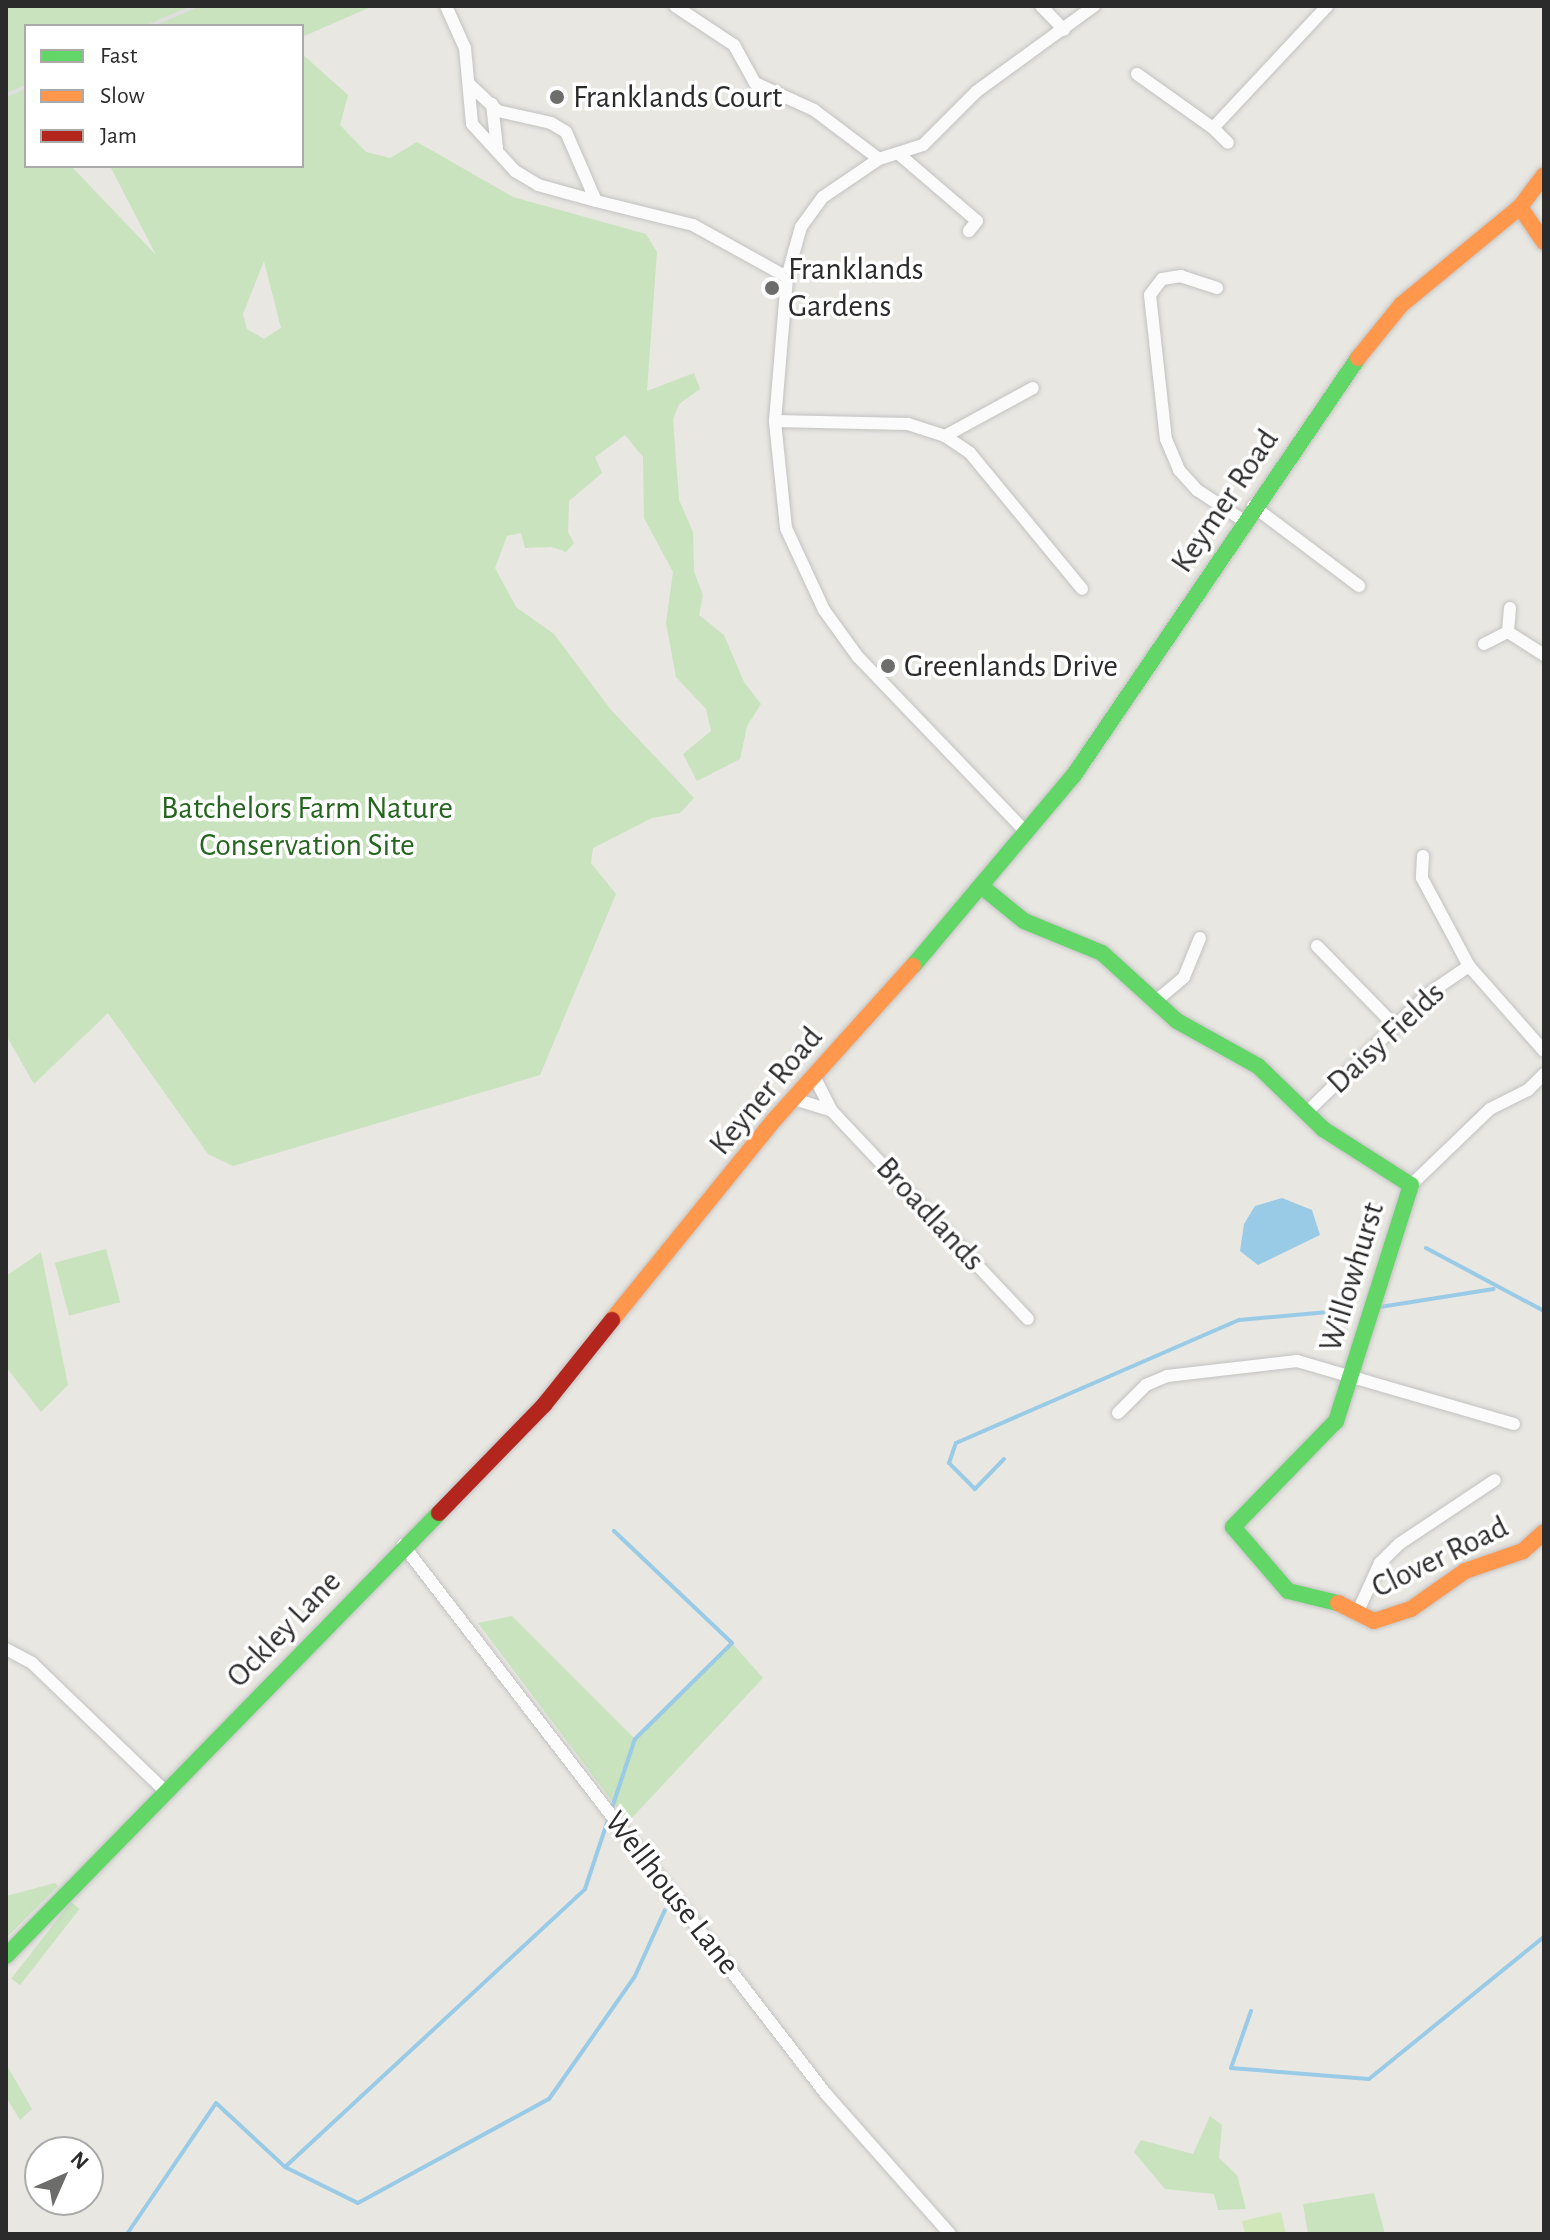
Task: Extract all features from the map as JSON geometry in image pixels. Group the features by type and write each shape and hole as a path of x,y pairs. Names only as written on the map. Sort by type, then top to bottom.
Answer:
{"street":[{"path":"446,6 465,48 472,124 515,171 538,185 693,225 787,277"},
{"path":"675,6 734,45 755,83 814,110 879,159"},
{"path":"1041,6 1064,30"},
{"path":"1026,832 858,657 824,610 786,528 775,421 787,277 801,227 823,197 879,159 900,155 923,145 981,88 1094,6"},
{"path":"1213,128 1327,6"},
{"path":"1137,74 1213,128 1228,143"},
{"path":"470,85 492,104 566,132 596,201"},
{"path":"492,104 497,148"},
{"path":"900,155 977,221 969,231"},
{"name":"Keymer Road","path":"981,886 1133,693 1249,514 1381,328 1520,207 1544,175"},
{"path":"1520,207 1544,242"},
{"path":"1217,288 1181,276 1162,279 1150,295 1166,439 1179,470 1197,490 1249,514 1359,586"},
{"path":"945,436 1033,388"},
{"path":"775,421 908,424 945,436 970,453 1082,589"},
{"path":"1508,632 1510,608"},
{"path":"1484,644 1508,632"},
{"path":"1508,632 1544,655"},
{"path":"1423,856 1422,878 1469,966 1544,1051"},
{"name":"Willowhurst","path":"981,886 1024,921 1102,953 1177,1021 1258,1066 1305,1114 1411,1185 1351,1374 1326,1437 1233,1527 1288,1591"},
{"name":"Keyner Road","path":"600,1337 794,1099 981,886"},
{"path":"1157,1000 1184,977 1200,938"},
{"path":"1317,946 1394,1025"},
{"name":"Daisy Fields","path":"1305,1114 1394,1025 1469,966"},
{"path":"1411,1185 1490,1109 1528,1090 1544,1074"},
{"name":"Broadlands","path":"814,1076 831,1110 1028,1319"},
{"path":"794,1099 831,1110"},
{"name":"Ockley Lane","path":"6,1956 167,1793 403,1545 544,1405 600,1337"},
{"path":"1118,1413 1146,1385 1167,1376 1297,1361 1351,1374 1514,1424"},
{"name":"Clover Road","path":"1358,1611 1380,1563 1399,1544 1495,1480"},
{"name":"Clover Road","path":"1288,1591 1358,1611 1374,1621 1386,1620 1411,1609 1446,1581 1523,1551 1544,1532"},
{"name":"Wellhouse Lane","path":"403,1545 826,2094 950,2234"},
{"path":"6,1649 32,1663 167,1793"}],"green space":[{"name":"Batchelors Farm Nature Conservation Site","path":"6,6 373,6 304,36 304,24 24,24 24,168 73,168 156,255 111,168 304,168 304,56 348,95 340,125 366,152 390,158 417,142 513,197 646,234 657,252 647,391 694,373 700,389 679,404 673,419 679,500 693,532 694,572 703,595 699,615 724,635 744,682 761,704 747,726 740,759 697,781 683,754 711,731 706,709 676,677 666,623 673,572 644,518 643,457 625,435 595,457 602,473 569,501 568,532 574,543 566,552 552,547 525,548 521,533 507,536 495,568 516,607 554,634 611,710 694,798 680,813 652,818 593,848 591,863 616,894 540,1075 233,1166 208,1154 108,1013 34,1084 6,1035","holes":["264,261 281,328 264,339 247,329 243,314"]},
{"path":"106,1249 120,1302 69,1316 55,1263"},
{"path":"41,1252 68,1385 41,1412 6,1367 6,1276"},
{"path":"512,1616 635,1739 732,1643 763,1678 628,1822 478,1623"},
{"path":"55,1883 58,1886 6,1938 6,1896"},
{"path":"71,1902 80,1909 20,1985 11,1978"},
{"path":"6,2064 32,2109 20,2120 6,2097"},
{"path":"1210,2116 1222,2125 1219,2158 1237,2175 1246,2209 1218,2210 1214,2194 1165,2189 1134,2152 1141,2140 1193,2154"},
{"path":"1374,2193 1385,2234 1308,2234 1303,2204"},
{"path":"1281,2212 1286,2234 1245,2234 1242,2221"}],"water":[{"path":"1282,1198 1312,1210 1320,1235 1258,1265 1240,1251 1244,1224 1255,1206"}],"waterway":[{"path":"1426,1248 1544,1311"},
{"path":"1380,1307 1494,1289"},
{"path":"1004,1459 975,1489 949,1463 956,1443 1239,1320 1351,1310"},
{"path":"285,2167 585,1889 635,1739 732,1643 614,1531"},
{"path":"127,2234 216,2103 285,2167 358,2203 549,2099 635,1976 665,1910"},
{"path":"1251,2011 1231,2068 1369,2079 1544,1937"}],"railway":[{"path":"154,24 196,6"},
{"path":"6,95 24,88"}],"traffic: fast":[{"path":"913,966 1074,775 1358,358"},
{"path":"981,886 1024,921 1102,953 1177,1021 1258,1066 1323,1129 1411,1185 1336,1421 1233,1527 1288,1591 1338,1603"},
{"path":"6,1956 439,1513"}],"traffic: slow":[{"path":"1358,358 1401,305 1520,207 1544,175"},
{"path":"1520,207 1544,242"},
{"path":"612,1320 775,1119 913,966"},
{"path":"1338,1603 1374,1621 1411,1609 1465,1571 1523,1551 1544,1532"}],"traffic: jam":[{"path":"439,1513 544,1405 612,1320"}],"place":[{"name":"Franklands Court","path":"557,97"},
{"name":"Franklands Gardens","path":"772,288"},
{"name":"Greenlands Drive","path":"888,666"}]}
